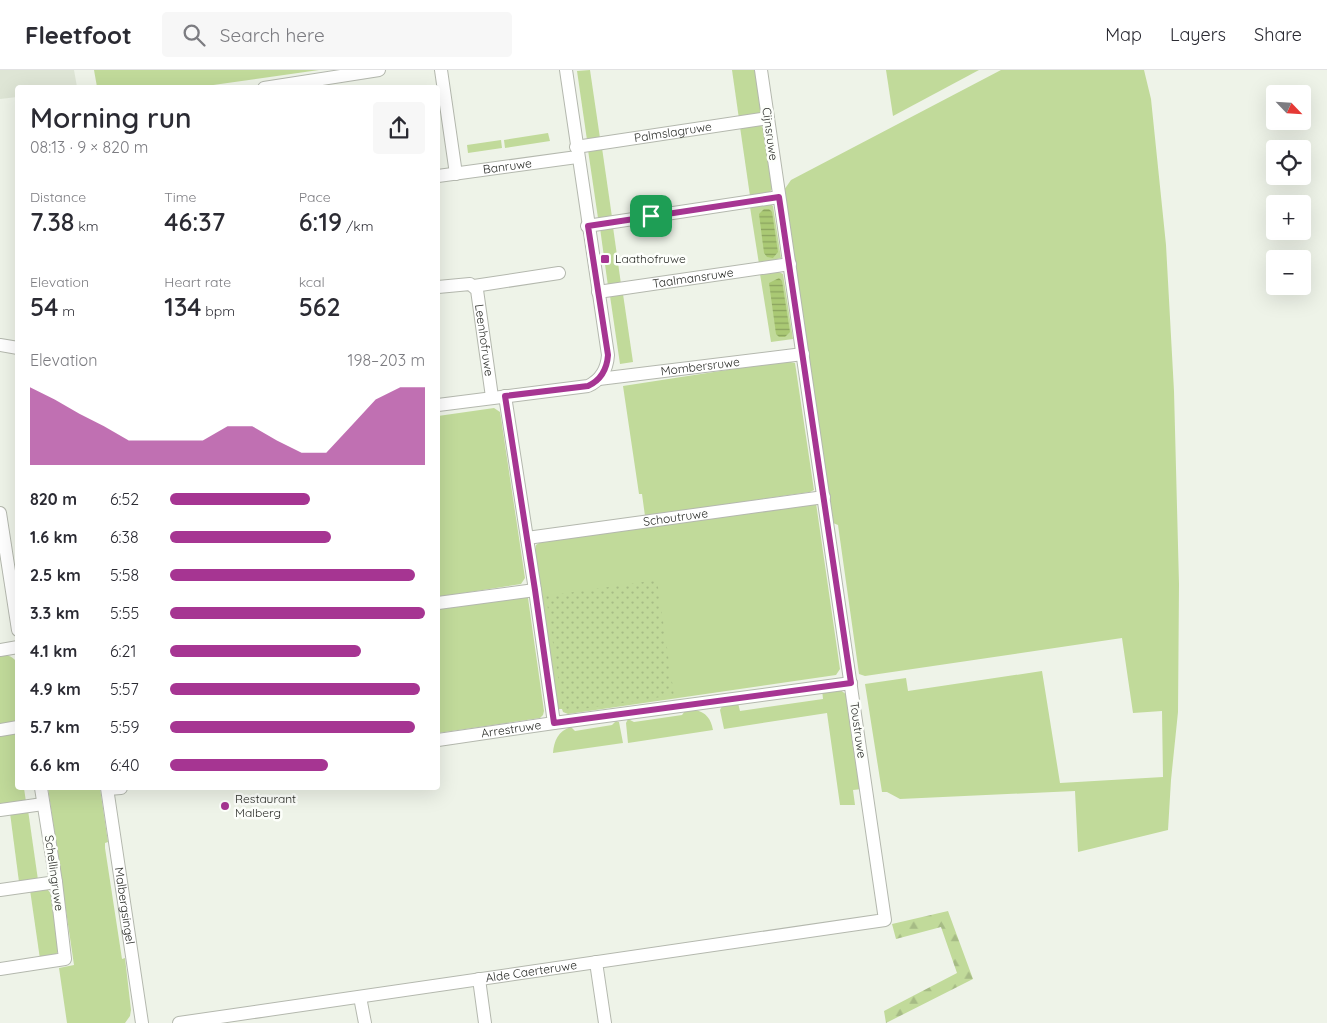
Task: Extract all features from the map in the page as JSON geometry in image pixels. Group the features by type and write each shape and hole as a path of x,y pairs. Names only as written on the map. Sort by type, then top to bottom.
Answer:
{"street":[{"path":"283,85 379,70"},
{"path":"441,70 456,174"},
{"path":"566,70 608,355 606,368 599,379"},
{"name":"Cijnsruwe","path":"761,70 779,197"},
{"name":"Palmslagruwe","path":"577,152 768,118"},
{"name":"Banruwe","path":"440,176 577,152"},
{"path":"588,226 779,197"},
{"name":"Toustruwe","path":"779,197 885,920"},
{"name":"Taalmansruwe","path":"598,292 790,264"},
{"path":"440,286 463,283 474,286 559,273"},
{"name":"Leenhofruwe","path":"474,286 477,290 527,538 554,723"},
{"path":"0,345 15,348"},
{"name":"Mombersruwe","path":"440,405 588,386 599,379 803,354"},
{"name":"Schoutruwe","path":"527,538 824,497"},
{"path":"0,513 15,610"},
{"path":"440,603 535,590"},
{"path":"0,650 15,648"},
{"name":"Arrestruwe","path":"440,740 851,683"},
{"path":"0,730 15,728"},
{"name":"Schellingruwe","path":"0,969 65,959 56,882 41,790"},
{"name":"Malbergsingel","path":"108,790 142,1023"},
{"path":"0,810 43,804"},
{"path":"0,890 56,882"},
{"name":"Alde Caerteruwe","path":"178,1023 248,1018 360,997 885,920"},
{"path":"596,962 605,1023"},
{"path":"478,979 485,1023"},
{"path":"360,997 365,1023"}],"shaded area":[{"path":"0,70 74,70 77,85 15,85 15,97 0,99"},
{"path":"764,209 769,209 772,212 778,252 773,258 767,257 764,253 759,214"},
{"path":"779,278 782,281 790,332 785,337 779,337 776,334 769,283"}],"green space":[{"path":"94,70 319,70 213,85 97,85"},
{"path":"590,70 600,138 587,140 577,71"},
{"path":"732,70 757,70 763,108 760,113 739,119"},
{"path":"886,70 979,70 893,116"},
{"path":"1001,70 1144,70 1151,99 1166,245 1174,391 1179,584 1178,712 1168,830 1078,852 1075,791 900,799 887,792 882,792 865,684 906,678 908,691 1042,671 1060,783 1163,777 1162,711 1133,713 1122,638 865,676 859,674 838,525 833,523 784,190 791,180"},
{"path":"760,125 764,128 772,189 769,193 750,196 740,127"},
{"path":"548,133 550,141 505,148 504,140"},
{"path":"501,140 502,148 468,153 467,145"},
{"path":"602,148 612,217 598,218 588,150"},
{"path":"770,204 773,206 781,258 759,264 750,207"},
{"path":"613,227 621,284 608,286 600,228"},
{"path":"779,272 783,274 793,339 771,342 760,274"},
{"path":"623,294 633,362 620,364 610,296"},
{"path":"786,361 795,363 814,490 645,516 642,494 639,494 623,386"},
{"path":"494,408 500,412 525,578 521,584 440,597 440,416"},
{"path":"816,503 840,669 836,675 568,714 563,712 562,709 558,709 535,550 536,545 542,541"},
{"path":"657,580 674,695 570,711 565,708 562,704 546,596"},
{"path":"522,597 528,598 544,711 540,718 440,733 440,609"},
{"path":"0,655 6,655 15,661 15,724 0,726"},
{"path":"839,689 847,695 862,789 853,790 855,805 840,805 827,713 724,729 720,710 722,706 738,703 740,711 823,699 822,690"},
{"path":"695,710 702,712 707,717 713,730 628,743 626,723 628,719 634,722 682,715 685,711"},
{"path":"616,721 619,722 623,743 553,753 554,744 563,731 571,727 575,731 612,725"},
{"path":"15,732 15,790 24,790 26,802 0,805 0,735"},
{"path":"48,790 100,790 108,842 105,843 105,848 122,959 125,958 131,1010 130,1016 125,1023 67,1023 59,968 74,965"},
{"path":"28,810 38,880 19,882 10,813"},
{"path":"47,889 52,895 59,950 55,956 40,959 30,890"},
{"path":"948,911 973,979 886,1023 884,1011 957,973 941,927 896,939 892,924"}],"place":[{"name":"Laathofruwe","path":"605,259"},
{"name":"Restaurant Malberg","path":"225,806"}],"route":[{"path":"779,197 851,683 554,723 505,396 588,386 599,379 606,368 608,355 588,226 651,216 779,197"}]}
